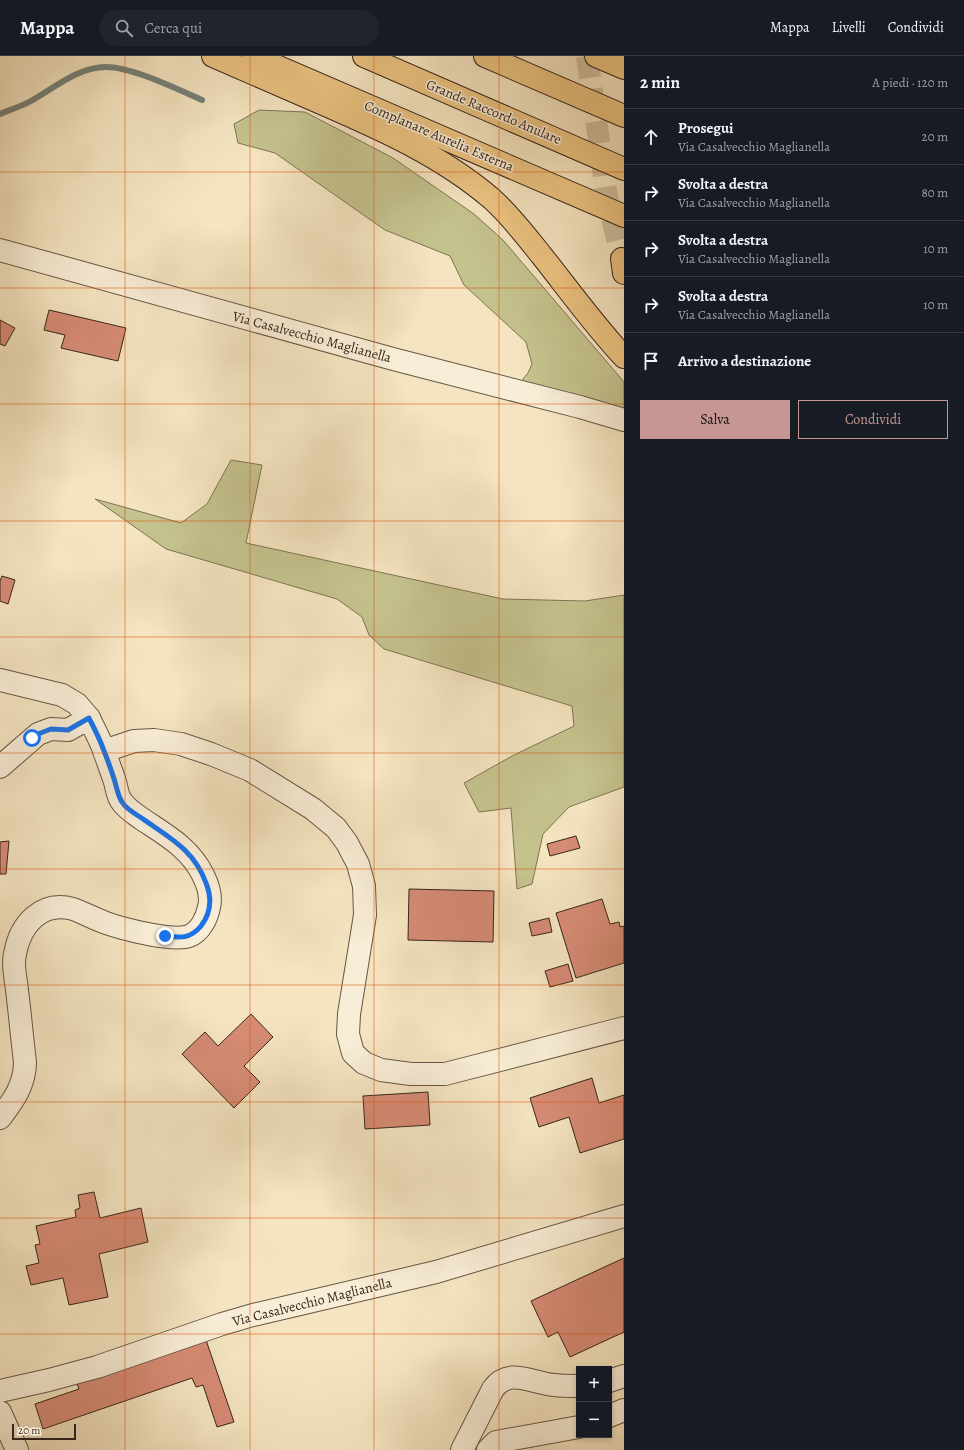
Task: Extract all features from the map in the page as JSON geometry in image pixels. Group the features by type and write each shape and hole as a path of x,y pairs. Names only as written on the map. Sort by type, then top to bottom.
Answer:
{"highway":[{"path":"213,56 359,119 396,137 426,153 472,183 492,199 521,229 599,330 624,357"},
{"name":"Complanare Aurelia Esterna","path":"253,56 624,216"},
{"name":"Grande Raccordo Anulare","path":"364,56 624,169"},
{"path":"485,56 624,116"},
{"path":"596,56 624,68"}],"street":[{"name":"Via Casalvecchio Maglianella","path":"0,250 393,359 580,407 624,420"},
{"path":"0,680 62,696 78,704 89,718 104,751 117,793 122,803 131,811 179,844 200,868 209,891 210,901 208,914 202,923 194,933 182,937 165,936 121,927 73,909 55,907 46,909 33,917 20,937 14,959 25,1071 18,1092 0,1118"},
{"path":"0,767 38,734 51,729 68,730 89,718"},
{"path":"104,751 134,741 154,740 181,744 211,754 250,770 313,809 336,828 347,843 358,864 364,886 365,915 349,1014 348,1034 353,1053 364,1063 381,1070 411,1074 445,1074 624,1028"},
{"name":"Via Casalvecchio Maglianella","path":"0,1391 97,1367 222,1324 284,1307 436,1272 624,1216"},
{"path":"612,1380 624,1376"},
{"path":"462,1450 493,1390 497,1384 503,1380 516,1377 553,1385 576,1386"},
{"path":"612,1415 624,1410"},
{"path":"0,1412 17,1450"},
{"path":"488,1450 496,1442 576,1428"}],"shaded area":[{"path":"259,110 305,112 393,158 474,214 503,240 624,382 624,412 524,384 523,379 528,373 532,364 526,342 464,285 450,256 385,230 275,153 238,143 234,124"},
{"path":"231,460 262,465 246,543 503,599 585,601 624,595 624,787 569,807 543,834 532,884 517,889 511,808 479,812 464,783 512,756 574,726 572,706 384,649 369,635 362,617 337,599 166,549 95,499 181,523 207,504"}],"building":[{"path":"49,310 126,328 118,361 61,348 65,335 44,330"},
{"path":"0,320 15,328 5,346 0,344"},
{"path":"2,576 15,580 8,604 0,601 0,581"},
{"path":"576,836 580,848 550,856 547,844"},
{"path":"9,841 6,874 0,874 0,842"},
{"path":"409,889 494,891 493,942 408,940"},
{"path":"602,899 610,924 619,922 620,927 624,926 624,963 576,978 556,913"},
{"path":"549,918 552,932 532,936 529,923"},
{"path":"568,964 573,981 550,987 545,971"},
{"path":"251,1014 273,1037 244,1066 260,1082 234,1108 182,1054 205,1032 218,1046"},
{"path":"592,1078 599,1103 624,1095 624,1139 580,1153 569,1117 539,1127 530,1098"},
{"path":"428,1092 430,1125 365,1129 363,1096"},
{"path":"94,1192 100,1218 141,1208 148,1242 99,1254 108,1297 69,1305 63,1278 31,1285 26,1266 39,1263 35,1245 40,1244 36,1226 76,1217 75,1210 80,1208 78,1195"},
{"path":"624,1258 624,1332 570,1357 558,1332 548,1337 531,1301"},
{"path":"205,1337 234,1422 217,1427 203,1385 196,1387 192,1378 43,1429 35,1404 79,1389 76,1381"}],"waterway":[{"path":"0,114 29,102 75,75 95,68 106,67 117,68 141,75 202,100"}],"tunnel":[{"path":"587,56 607,198 622,259"}],"route":[{"path":"32,738 51,729 68,730 89,718 104,751 115,782 117,793 122,803 131,811 179,844 200,868 209,891 210,901 206,918 194,933 189,936 165,936"}]}
